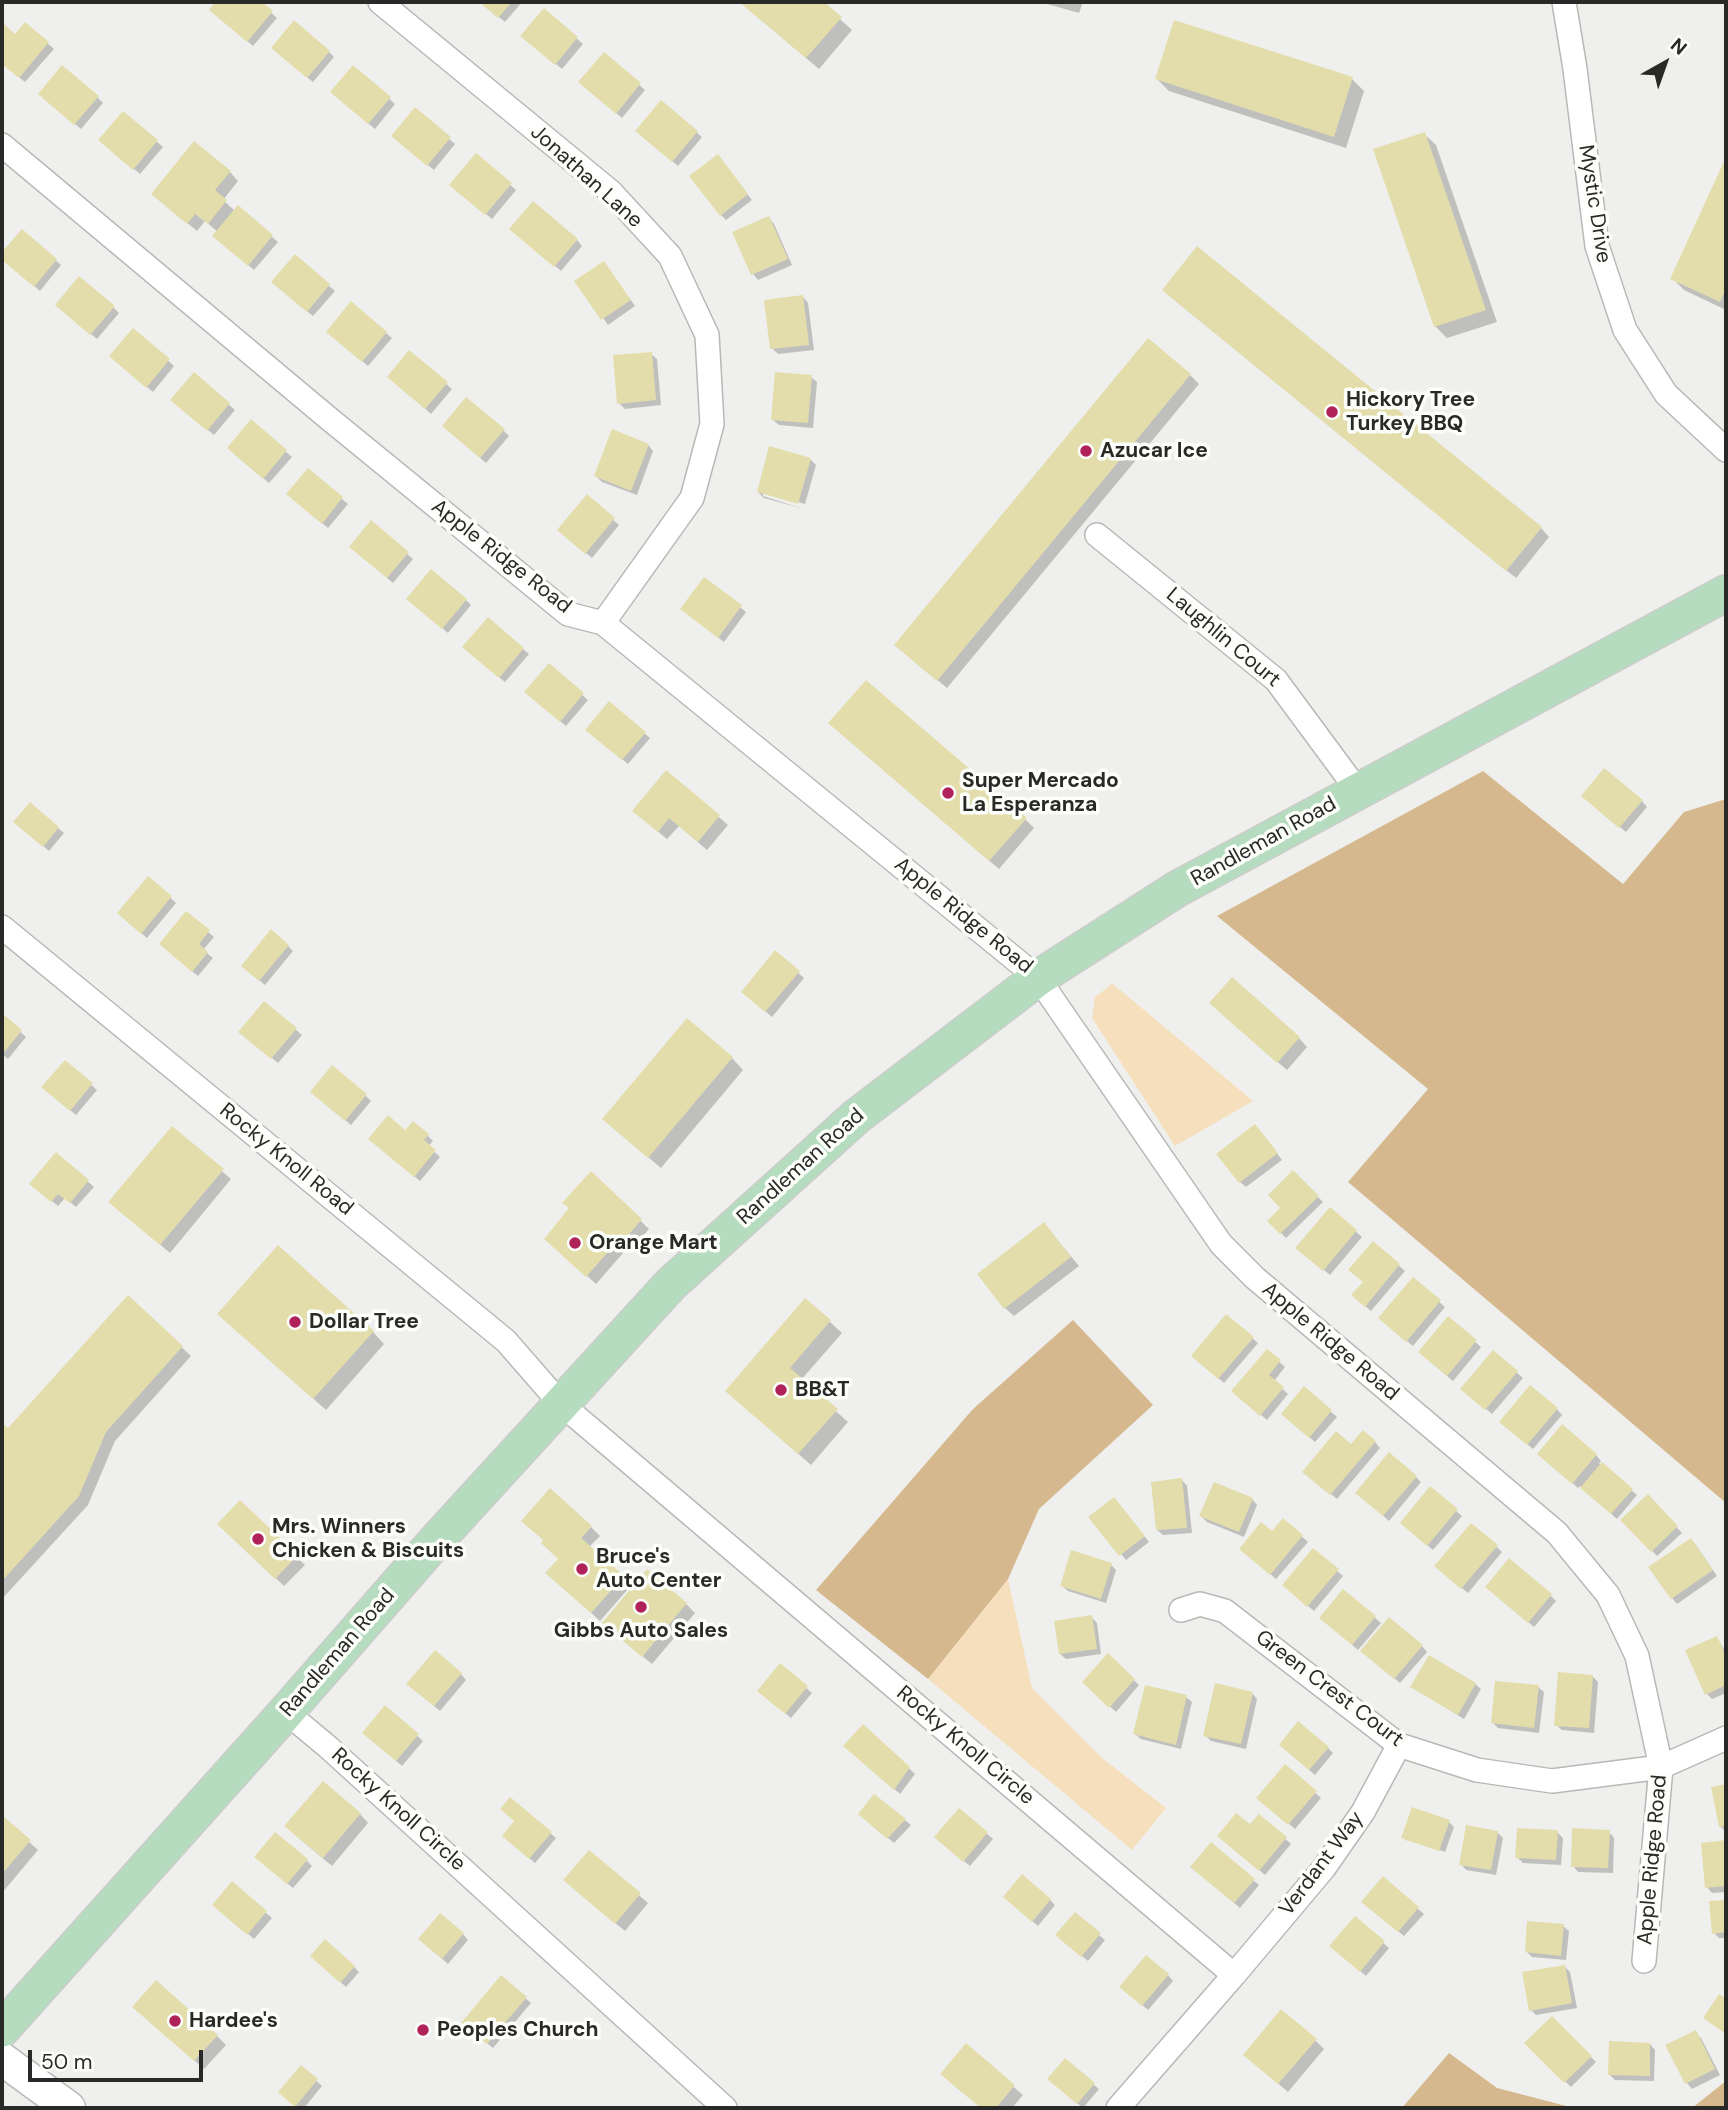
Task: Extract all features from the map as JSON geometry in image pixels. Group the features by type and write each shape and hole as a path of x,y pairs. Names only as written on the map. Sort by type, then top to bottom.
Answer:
{"main road":[{"name":"Randleman Road","path":"2,2029 560,1403 671,1284 858,1116 1038,978 1177,889 1726,593"},
{"path":"2,2059 69,2108"}],"street":[{"name":"Jonathan Lane","path":"380,2 611,192 670,256 707,335 712,424 692,498 603,623"},
{"name":"Mystic Drive","path":"1564,2 1597,246 1625,330 1667,394 1726,450"},
{"name":"Apple Ridge Road","path":"2,145 568,614 603,623 1038,978 1221,1244 1255,1278 1557,1533 1608,1595 1637,1656 1661,1767 1644,1961"},
{"name":"Laughlin Court","path":"1097,535 1276,680 1359,790"},
{"name":"Rocky Knoll Road","path":"2,927 506,1341 560,1403"},
{"name":"Rocky Knoll Circle","path":"560,1403 1234,1975"},
{"name":"Green Crest Court","path":"1181,1610 1200,1604 1225,1611 1399,1745 1476,1770 1552,1781 1661,1767 1726,1738"},
{"name":"Rocky Knoll Circle","path":"286,1712 328,1747 725,2108"},
{"name":"Verdant Way","path":"1234,1975 1324,1868 1363,1812 1399,1745"},
{"path":"1118,2108 1234,1975"}],"shaded area":[{"path":"1483,771 1623,884 1684,812 1726,799 1726,1503 1348,1182 1428,1089 1217,916"},
{"path":"1112,984 1253,1101 1175,1146 1092,1018 1095,997"},
{"path":"1073,1320 1153,1405 1039,1509 1008,1579 928,1679 816,1590 973,1409"},
{"path":"1008,1579 1032,1688 1101,1757 1166,1808 1132,1850 928,1679"},
{"path":"1449,2053 1497,2088 1574,2108 1402,2108"},
{"path":"1726,2081 1726,2108 1692,2108"}],"building":[{"path":"215,2 262,2 273,11 247,42 209,10"},
{"path":"479,2 512,2 498,18"},
{"path":"739,2 824,2 842,17 806,58"},
{"path":"544,8 578,37 555,65 520,36"},
{"path":"294,20 330,51 307,78 271,48"},
{"path":"1174,20 1353,77 1334,137 1155,79"},
{"path":"2,22 15,34 25,22 49,42 19,78 2,64"},
{"path":"604,52 641,83 616,114 578,82"},
{"path":"62,65 99,96 74,125 38,94"},
{"path":"353,65 391,97 368,124 330,92"},
{"path":"661,100 698,131 672,162 635,131"},
{"path":"415,107 451,137 427,166 391,136"},
{"path":"123,111 158,140 133,170 98,140"},
{"path":"1425,132 1486,310 1434,327 1373,149"},
{"path":"194,141 231,171 215,190 227,200 208,224 195,214 187,224 151,194"},
{"path":"476,153 512,183 485,215 449,185"},
{"path":"718,154 748,194 720,216 689,176"},
{"path":"1726,157 1726,288 1720,302 1670,279"},
{"path":"533,201 578,239 554,267 509,229"},
{"path":"238,205 273,235 248,266 212,236"},
{"path":"769,216 788,259 751,275 732,232"},
{"path":"22,229 57,259 34,287 2,260 2,252"},
{"path":"1197,246 1542,527 1506,571 1162,290"},
{"path":"295,254 330,284 307,312 271,282"},
{"path":"604,261 631,300 601,320 574,281"},
{"path":"79,276 115,306 90,335 55,305"},
{"path":"803,295 809,345 770,349 764,300"},
{"path":"351,301 387,332 362,362 326,332"},
{"path":"133,328 170,359 146,388 109,356"},
{"path":"1148,338 1191,374 937,681 894,645"},
{"path":"409,350 448,382 425,409 387,377"},
{"path":"652,352 656,400 617,404 613,355"},
{"path":"194,372 230,403 207,431 170,400"},
{"path":"775,372 812,375 808,423 771,420"},
{"path":"466,397 505,429 480,458 442,426"},
{"path":"251,419 287,450 263,479 227,448"},
{"path":"612,429 649,444 631,491 594,476"},
{"path":"769,446 811,458 798,504 757,492"},
{"path":"308,468 343,497 322,524 286,494"},
{"path":"587,494 615,518 585,554 557,530"},
{"path":"371,520 409,552 387,578 349,547"},
{"path":"431,569 467,599 442,629 406,599"},
{"path":"704,577 742,605 718,638 680,609"},
{"path":"488,617 524,648 499,678 462,647"},
{"path":"549,663 584,693 560,722 524,692"},
{"path":"866,680 1027,818 989,861 828,723"},
{"path":"609,701 646,732 622,760 585,730"},
{"path":"1604,768 1643,800 1619,828 1581,796"},
{"path":"666,770 720,815 698,842 669,818 658,832 632,811"},
{"path":"30,802 59,827 43,847 13,822"},
{"path":"148,876 172,896 141,934 117,913"},
{"path":"186,911 210,930 199,944 208,952 192,972 159,944"},
{"path":"271,929 289,945 259,981 241,966"},
{"path":"775,950 800,971 765,1012 741,992"},
{"path":"1232,977 1300,1037 1277,1063 1209,1003"},
{"path":"264,1001 297,1028 271,1059 238,1032"},
{"path":"2,1013 22,1030 2,1055"},
{"path":"687,1018 733,1057 648,1158 602,1119"},
{"path":"65,1060 93,1083 70,1111 41,1087"},
{"path":"332,1065 367,1094 345,1121 310,1092"},
{"path":"388,1115 405,1130 413,1121 429,1134 424,1140 436,1150 414,1177 368,1139"},
{"path":"1255,1124 1278,1153 1239,1183 1216,1154"},
{"path":"172,1126 224,1169 160,1245 108,1202"},
{"path":"56,1152 89,1180 70,1203 58,1194 51,1202 29,1184"},
{"path":"1293,1170 1319,1196 1280,1234 1267,1221 1280,1208 1268,1195"},
{"path":"591,1171 642,1219 625,1239 622,1236 586,1277 544,1239 569,1208 562,1203"},
{"path":"1330,1207 1357,1230 1323,1271 1295,1248"},
{"path":"1044,1222 1071,1257 1004,1309 977,1274"},
{"path":"1373,1241 1400,1264 1365,1307 1351,1295 1363,1282 1348,1270"},
{"name":"Dollar Tree","path":"278,1245 374,1331 313,1399 217,1314"},
{"path":"1413,1277 1441,1300 1406,1342 1378,1318"},
{"path":"128,1295 183,1346 106,1432 79,1496 2,1581 2,1423 8,1428"},
{"path":"805,1298 831,1320 790,1368 838,1409 798,1454 725,1391"},
{"path":"1226,1314 1254,1337 1218,1379 1191,1356"},
{"path":"1448,1316 1477,1340 1447,1376 1418,1352"},
{"path":"1267,1349 1281,1360 1269,1375 1284,1387 1260,1416 1231,1391"},
{"path":"1493,1350 1518,1371 1485,1410 1460,1389"},
{"path":"1530,1385 1558,1408 1527,1445 1499,1422"},
{"path":"1304,1386 1332,1410 1309,1438 1281,1414"},
{"path":"1562,1424 1597,1454 1572,1484 1537,1454"},
{"path":"1363,1430 1376,1441 1330,1495 1302,1472 1336,1431 1351,1444"},
{"path":"1389,1452 1417,1476 1383,1516 1355,1493"},
{"path":"1602,1462 1633,1489 1611,1514 1580,1488"},
{"path":"1182,1478 1187,1528 1156,1530 1151,1482"},
{"path":"1214,1482 1253,1498 1239,1532 1199,1516"},
{"path":"1430,1486 1458,1509 1427,1546 1400,1523"},
{"path":"550,1488 592,1526 581,1538 624,1576 591,1613 545,1573 558,1559 541,1543 543,1540 521,1521"},
{"path":"1648,1494 1678,1526 1651,1552 1620,1520"},
{"path":"1114,1497 1145,1536 1119,1556 1088,1517"},
{"name":"Mrs. Winners Chicken & Biscuits","path":"240,1500 298,1555 275,1579 217,1524"},
{"path":"1283,1518 1303,1535 1270,1575 1239,1549 1261,1522 1272,1531"},
{"path":"1471,1523 1498,1545 1461,1589 1434,1566"},
{"path":"1691,1538 1713,1570 1671,1599 1648,1567"},
{"path":"1313,1548 1339,1569 1307,1607 1282,1585"},
{"path":"1071,1550 1112,1563 1101,1599 1060,1586"},
{"path":"1509,1558 1552,1594 1528,1623 1485,1587"},
{"path":"647,1569 687,1603 642,1657 602,1623"},
{"path":"1343,1589 1376,1616 1352,1645 1319,1618"},
{"path":"1092,1615 1097,1649 1059,1654 1054,1621"},
{"path":"1389,1617 1423,1645 1394,1679 1360,1651"},
{"path":"1717,1636 1726,1656 1726,1685 1705,1695 1685,1650"},
{"path":"435,1650 462,1673 434,1706 406,1684"},
{"path":"1108,1653 1135,1679 1109,1708 1082,1682"},
{"path":"1429,1655 1476,1683 1458,1715 1410,1687"},
{"path":"780,1663 808,1686 785,1714 757,1691"},
{"path":"1558,1672 1593,1675 1589,1728 1554,1726"},
{"path":"1495,1681 1539,1685 1534,1728 1491,1723"},
{"path":"1215,1683 1253,1692 1241,1744 1203,1736"},
{"path":"1145,1685 1187,1695 1176,1745 1133,1734"},
{"path":"385,1705 419,1734 396,1761 362,1733"},
{"path":"1298,1721 1329,1747 1309,1770 1279,1745"},
{"path":"863,1724 910,1767 894,1790 843,1746"},
{"path":"1285,1764 1317,1791 1288,1825 1256,1798"},
{"path":"323,1781 361,1813 323,1858 284,1826"},
{"path":"1726,1784 1726,1826 1719,1827 1711,1787"},
{"path":"874,1794 906,1819 887,1839 858,1814"},
{"path":"510,1797 552,1832 529,1859 502,1836 514,1821 500,1809"},
{"path":"1412,1807 1450,1820 1439,1851 1401,1838"},
{"path":"959,1808 988,1832 963,1862 934,1837"},
{"path":"1236,1813 1250,1824 1259,1814 1287,1837 1259,1871 1217,1836"},
{"path":"4,1817 31,1840 2,1874 2,1819"},
{"path":"1466,1825 1498,1831 1491,1870 1459,1865"},
{"path":"1517,1828 1558,1830 1556,1860 1515,1858"},
{"path":"1572,1828 1610,1830 1608,1868 1571,1867"},
{"path":"275,1832 308,1859 287,1884 254,1857"},
{"path":"1726,1840 1726,1886 1705,1888 1701,1843"},
{"path":"1211,1842 1255,1879 1234,1903 1190,1867"},
{"path":"589,1850 641,1893 615,1924 563,1880"},
{"path":"1022,1874 1051,1899 1032,1922 1003,1897"},
{"path":"1383,1876 1419,1907 1398,1932 1361,1902"},
{"path":"232,1881 267,1911 247,1935 212,1905"},
{"path":"1726,1900 1726,1932 1712,1934 1709,1901"},
{"path":"1075,1912 1101,1933 1081,1957 1055,1935"},
{"path":"440,1913 464,1933 442,1959 418,1939"},
{"path":"1355,1916 1385,1941 1360,1972 1329,1946"},
{"path":"1527,1921 1564,1924 1561,1956 1525,1952"},
{"path":"325,1939 355,1966 340,1983 310,1956"},
{"path":"1146,1955 1169,1974 1142,2006 1119,1987"},
{"path":"1565,1965 1572,2003 1529,2011 1522,1972"},
{"path":"501,1975 527,1997 487,2044 461,2023"},
{"name":"Hardee's","path":"156,1980 218,2035 194,2061 132,2007"},
{"path":"1719,1994 1726,1998 1726,2034 1703,2018"},
{"path":"1281,2009 1317,2039 1278,2084 1243,2055"},
{"path":"1552,2016 1592,2056 1564,2083 1524,2043"},
{"path":"1696,2030 1715,2069 1685,2084 1665,2045"},
{"path":"1609,2041 1650,2043 1650,2076 1608,2075"},
{"path":"966,2043 1015,2085 996,2108 981,2108 940,2074"},
{"path":"1065,2058 1095,2083 1077,2104 1047,2079"},
{"path":"301,2065 318,2079 295,2107 278,2092"}],"place":[{"name":"Hickory Tree Turkey BBQ","path":"1332,412"},
{"name":"Azucar Ice","path":"1086,451"},
{"name":"Super Mercado La Esperanza","path":"948,793"},
{"name":"Orange Mart","path":"575,1243"},
{"name":"Dollar Tree","path":"295,1322"},
{"name":"BB&T","path":"781,1390"},
{"name":"Mrs. Winners Chicken & Biscuits","path":"258,1539"},
{"name":"Bruce's Auto Center","path":"582,1569"},
{"name":"Gibbs Auto Sales","path":"641,1607"},
{"name":"Hardee's","path":"175,2021"},
{"name":"Peoples Church","path":"423,2030"}]}
